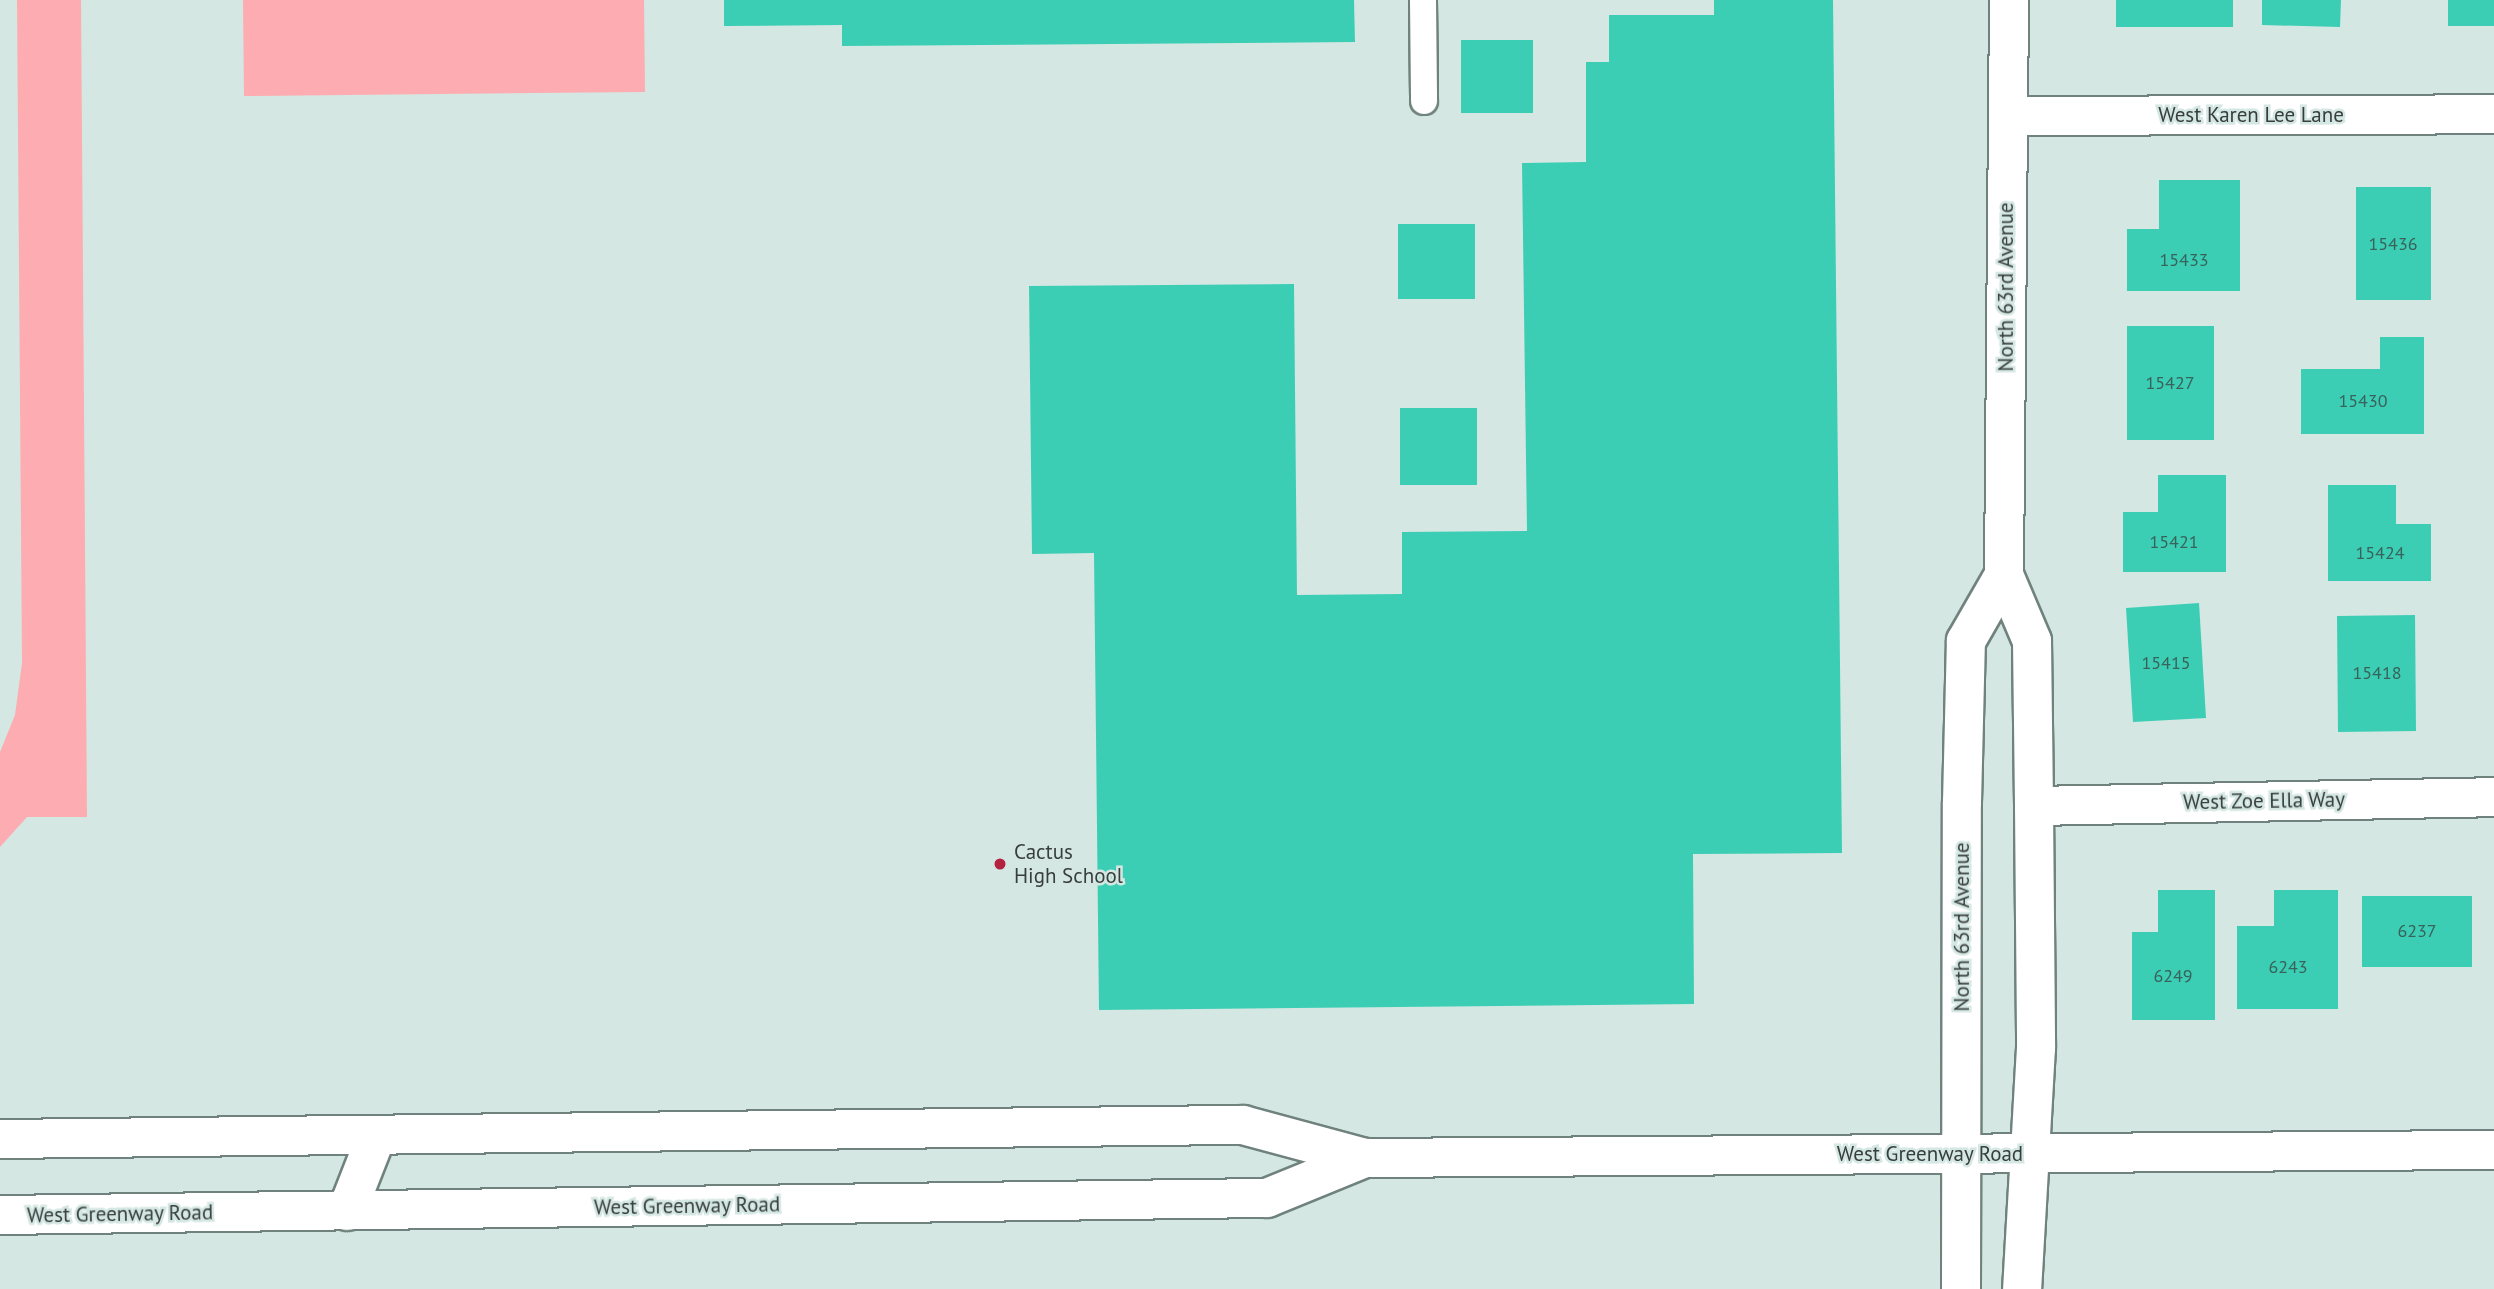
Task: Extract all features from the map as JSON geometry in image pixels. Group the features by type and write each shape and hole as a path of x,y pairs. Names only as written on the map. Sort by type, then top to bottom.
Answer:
{"main road":[{"name":"North 63rd Avenue","path":"2009,0 2004,575 2032,641 2034,806 2036,1048 2022,1289"},
{"name":"West Karen Lee Lane","path":"2008,116 2494,114"},
{"name":"North 63rd Avenue","path":"1961,1289 1962,802 1966,641 2004,575"},
{"name":"West Zoe Ella Way","path":"2034,806 2494,797"},
{"name":"West Greenway Road","path":"0,1139 376,1137 1243,1125 1366,1158 2494,1150"},
{"path":"347,1211 376,1137"},
{"name":"West Greenway Road","path":"0,1215 1267,1198 1366,1158"}],"lane":[{"path":"1423,0 1424,101"}],"shaded area":[{"path":"17,0 81,0 87,817 27,817 0,847 0,752 15,715 22,663"},
{"path":"243,0 644,0 645,92 244,96"}],"building":[{"path":"724,0 1354,0 1355,42 842,46 842,25 724,26"},
{"path":"1714,0 1833,0 1842,853 1693,854 1694,1004 1099,1010 1094,553 1032,554 1029,286 1294,284 1297,595 1402,594 1402,532 1527,531 1522,163 1586,162 1586,62 1609,62 1609,15 1714,15"},
{"path":"2116,0 2233,0 2233,27 2116,27"},
{"path":"2262,0 2341,0 2340,27 2262,25"},
{"path":"2448,0 2494,0 2494,26 2448,26"},
{"path":"1461,40 1533,40 1533,113 1461,113"},
{"path":"2159,180 2240,180 2240,291 2127,291 2127,229 2159,229"},
{"path":"2356,187 2431,187 2431,300 2356,300"},
{"path":"1398,224 1475,224 1475,299 1398,299"},
{"path":"2127,326 2214,326 2214,440 2127,440"},
{"path":"2380,337 2424,337 2424,434 2301,434 2301,369 2380,369"},
{"path":"1400,408 1477,408 1477,485 1400,485"},
{"path":"2158,475 2226,475 2226,572 2123,572 2123,512 2158,512"},
{"path":"2328,485 2396,485 2396,524 2431,524 2431,581 2328,581"},
{"path":"2199,603 2206,718 2133,722 2126,608"},
{"path":"2415,615 2416,731 2338,732 2337,616"},
{"path":"2158,890 2215,890 2215,1020 2132,1020 2132,932 2158,932"},
{"path":"2274,890 2338,890 2338,1009 2237,1009 2237,926 2274,926"},
{"path":"2362,896 2472,896 2472,967 2362,967"}],"place":[{"name":"Cactus High School","path":"1000,864"}]}
